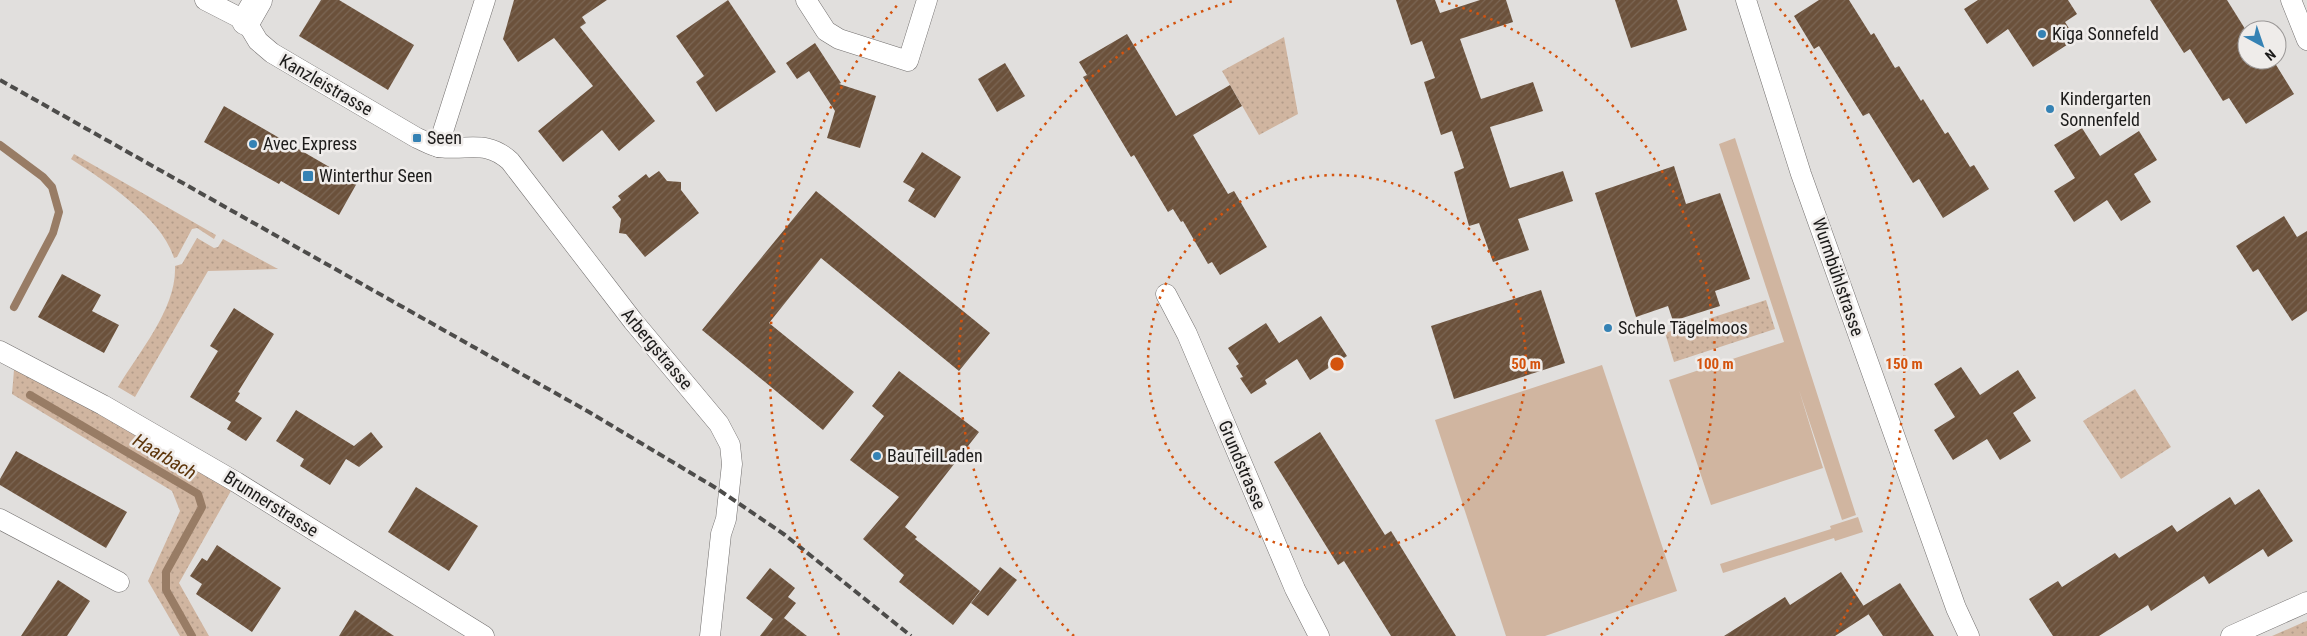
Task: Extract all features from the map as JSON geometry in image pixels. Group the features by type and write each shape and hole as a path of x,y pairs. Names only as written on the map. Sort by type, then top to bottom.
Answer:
{"street":[{"path":"205,0 252,11"},
{"path":"438,147 485,0"},
{"path":"806,0 826,31 839,39 908,60 927,0"},
{"name":"Wurmbühlstrasse","path":"1746,0 1801,174 1956,608 1969,636"},
{"path":"2291,0 2307,40"},
{"name":"Kanzleistrasse","path":"252,11 258,41 272,53 417,138 438,147"},
{"name":"Arbergstrasse","path":"438,147 474,145 499,151 510,161 633,321 719,424 730,445 732,464 726,519 719,552 710,636"},
{"name":"Grundstrasse","path":"1166,294 1187,334 1295,589 1319,636"},
{"name":"Brunnerstrasse","path":"0,351 103,405 228,477 484,636"},
{"path":"0,519 120,582"},
{"path":"2231,636 2307,602"}],"shaded area":[{"path":"1284,37 1298,114 1259,135 1222,71"},
{"path":"1735,138 1856,515 1842,520 1799,390 1823,468 1711,505 1669,380 1784,342 1719,144"},
{"path":"74,154 216,235 214,239 197,228 192,229 177,257 174,258 168,243 145,215 115,189 71,159"},
{"path":"197,238 214,248 218,247 223,239 278,269 208,271 135,397 118,387 163,314 174,282 175,266 182,264"},
{"path":"1766,300 1775,329 1674,362 1665,333"},
{"path":"15,358 236,482 179,583 209,636 180,636 148,581 180,511 172,491 12,394"},
{"path":"1602,365 1677,591 1545,636 1506,636 1435,420"},
{"path":"2135,389 2171,447 2121,479 2083,421"},
{"path":"1858,517 1863,532 1835,541 1834,538 1723,573 1720,564 1831,529 1830,526"},
{"path":"2307,621 2307,636 2272,636 2304,622"}],"building":[{"path":"321,0 339,0 414,45 388,90 299,36"},
{"path":"514,0 607,0 582,17 586,23 580,27 655,121 619,151 602,130 563,162 538,131 593,86 554,38 518,62 503,39"},
{"path":"728,0 776,72 716,112 696,82 704,76 676,36"},
{"path":"1396,0 1435,0 1440,13 1480,0 1506,0 1513,22 1460,39 1481,99 1533,82 1543,111 1490,127 1510,188 1563,171 1573,201 1518,219 1529,250 1493,262 1479,223 1469,226 1454,172 1464,168 1452,131 1441,135 1424,82 1435,78 1422,41 1411,45"},
{"path":"1615,0 1677,0 1687,30 1631,48"},
{"path":"1819,0 1849,0 1871,35 1874,33 1895,68 1899,66 1945,134 1948,132 1970,167 1974,165 1989,189 1943,218 1919,179 1913,183 1869,113 1863,116 1819,46 1814,49 1794,16"},
{"name":"Kiga Sonnefeld","path":"1978,0 2068,0 2077,14 2065,22 2076,39 2033,67 2008,29 1987,44 1964,9"},
{"path":"2150,0 2227,0 2240,20 2237,20 2237,70 2279,70 2294,94 2246,124 2229,98 2223,101 2190,49 2184,53"},
{"path":"1127,34 1176,116 1230,85 1242,106 1193,135 1228,194 1234,191 1267,247 1220,275 1212,262 1208,264 1183,221 1181,222 1173,209 1168,212 1134,155 1131,157 1083,77 1087,75 1079,62"},
{"path":"815,43 841,83 839,84 876,96 860,148 827,138 835,111 809,71 797,79 786,63"},
{"path":"1005,63 1025,96 997,112 978,79"},
{"path":"224,106 357,183 339,215 281,181 279,184 204,142"},
{"path":"2082,128 2100,156 2139,131 2157,160 2134,174 2151,202 2121,221 2107,200 2074,222 2054,191 2075,178 2054,145"},
{"path":"922,152 961,177 935,218 908,201 915,189 903,182"},
{"path":"1674,166 1686,204 1720,193 1750,279 1715,291 1720,306 1673,321 1668,306 1636,317 1595,193"},
{"path":"659,171 667,181 681,182 681,190 699,213 645,257 626,234 619,233 621,219 612,207 621,200 618,196 646,174 649,178"},
{"path":"816,191 990,333 959,371 821,258 769,323 854,392 823,430 702,330"},
{"path":"2284,216 2297,237 2307,231 2307,311 2292,321 2258,269 2253,272 2236,246"},
{"path":"62,274 101,295 92,311 119,325 104,353 38,317"},
{"path":"1541,290 1565,363 1454,399 1431,326"},
{"path":"234,308 274,334 238,392 240,393 235,401 262,418 246,441 227,429 231,422 190,397 218,351 210,346"},
{"path":"1321,316 1347,356 1310,380 1297,359 1265,380 1267,384 1251,394 1240,378 1243,377 1236,366 1239,364 1228,348 1266,323 1279,343"},
{"path":"1961,367 1980,395 2018,370 2036,398 2013,413 2031,441 2000,460 1987,439 1953,460 1934,430 1955,417 1934,384"},
{"path":"899,371 979,432 905,527 917,537 915,539 980,591 953,625 899,582 904,575 863,539 899,497 850,460 884,416 872,406"},
{"path":"296,410 354,446 371,432 383,447 359,467 346,459 330,485 300,466 304,459 276,441"},
{"path":"1320,432 1385,535 1391,531 1456,636 1391,636 1344,561 1338,565 1274,462"},
{"path":"16,451 127,512 106,548 0,485 0,479"},
{"path":"416,487 478,526 449,571 388,532"},
{"path":"2259,489 2293,541 2268,557 2263,549 2209,584 2204,576 2151,611 2148,605 2099,636 2053,636 2029,599 2058,581 2062,587 2115,553 2119,558 2172,525 2177,532 2230,497 2235,505"},
{"path":"217,545 281,588 252,632 196,594 202,584 190,576 202,558 207,561"},
{"path":"1000,567 1017,580 988,616 971,603"},
{"path":"770,568 795,588 788,597 796,603 784,618 807,636 760,636 773,619 746,598"},
{"path":"1841,572 1869,614 1835,636 1724,636 1785,597 1790,605"},
{"path":"58,580 90,601 67,636 21,636"},
{"path":"1900,583 1934,636 1883,636 1863,606"},
{"path":"355,610 394,636 339,636"}],"waterway":[{"name":"Haarbach","path":"0,145 43,177 52,187 59,212 53,233 14,307"},
{"name":"Haarbach","path":"30,395 198,494 202,507 166,572 166,590 192,636"}],"railway":[{"path":"0,80 589,412 716,488 785,535 911,636"}],"place":[{"name":"Kiga Sonnefeld","path":"2042,34"},
{"name":"Kindergarten Sonnenfeld","path":"2050,109"},
{"name":"Seen","path":"417,138"},
{"name":"Avec Express","path":"253,144"},
{"name":"Winterthur Seen","path":"308,176"},
{"name":"Schule Tägelmoos","path":"1608,328"},
{"name":"BauTeilLaden","path":"877,456"}]}
